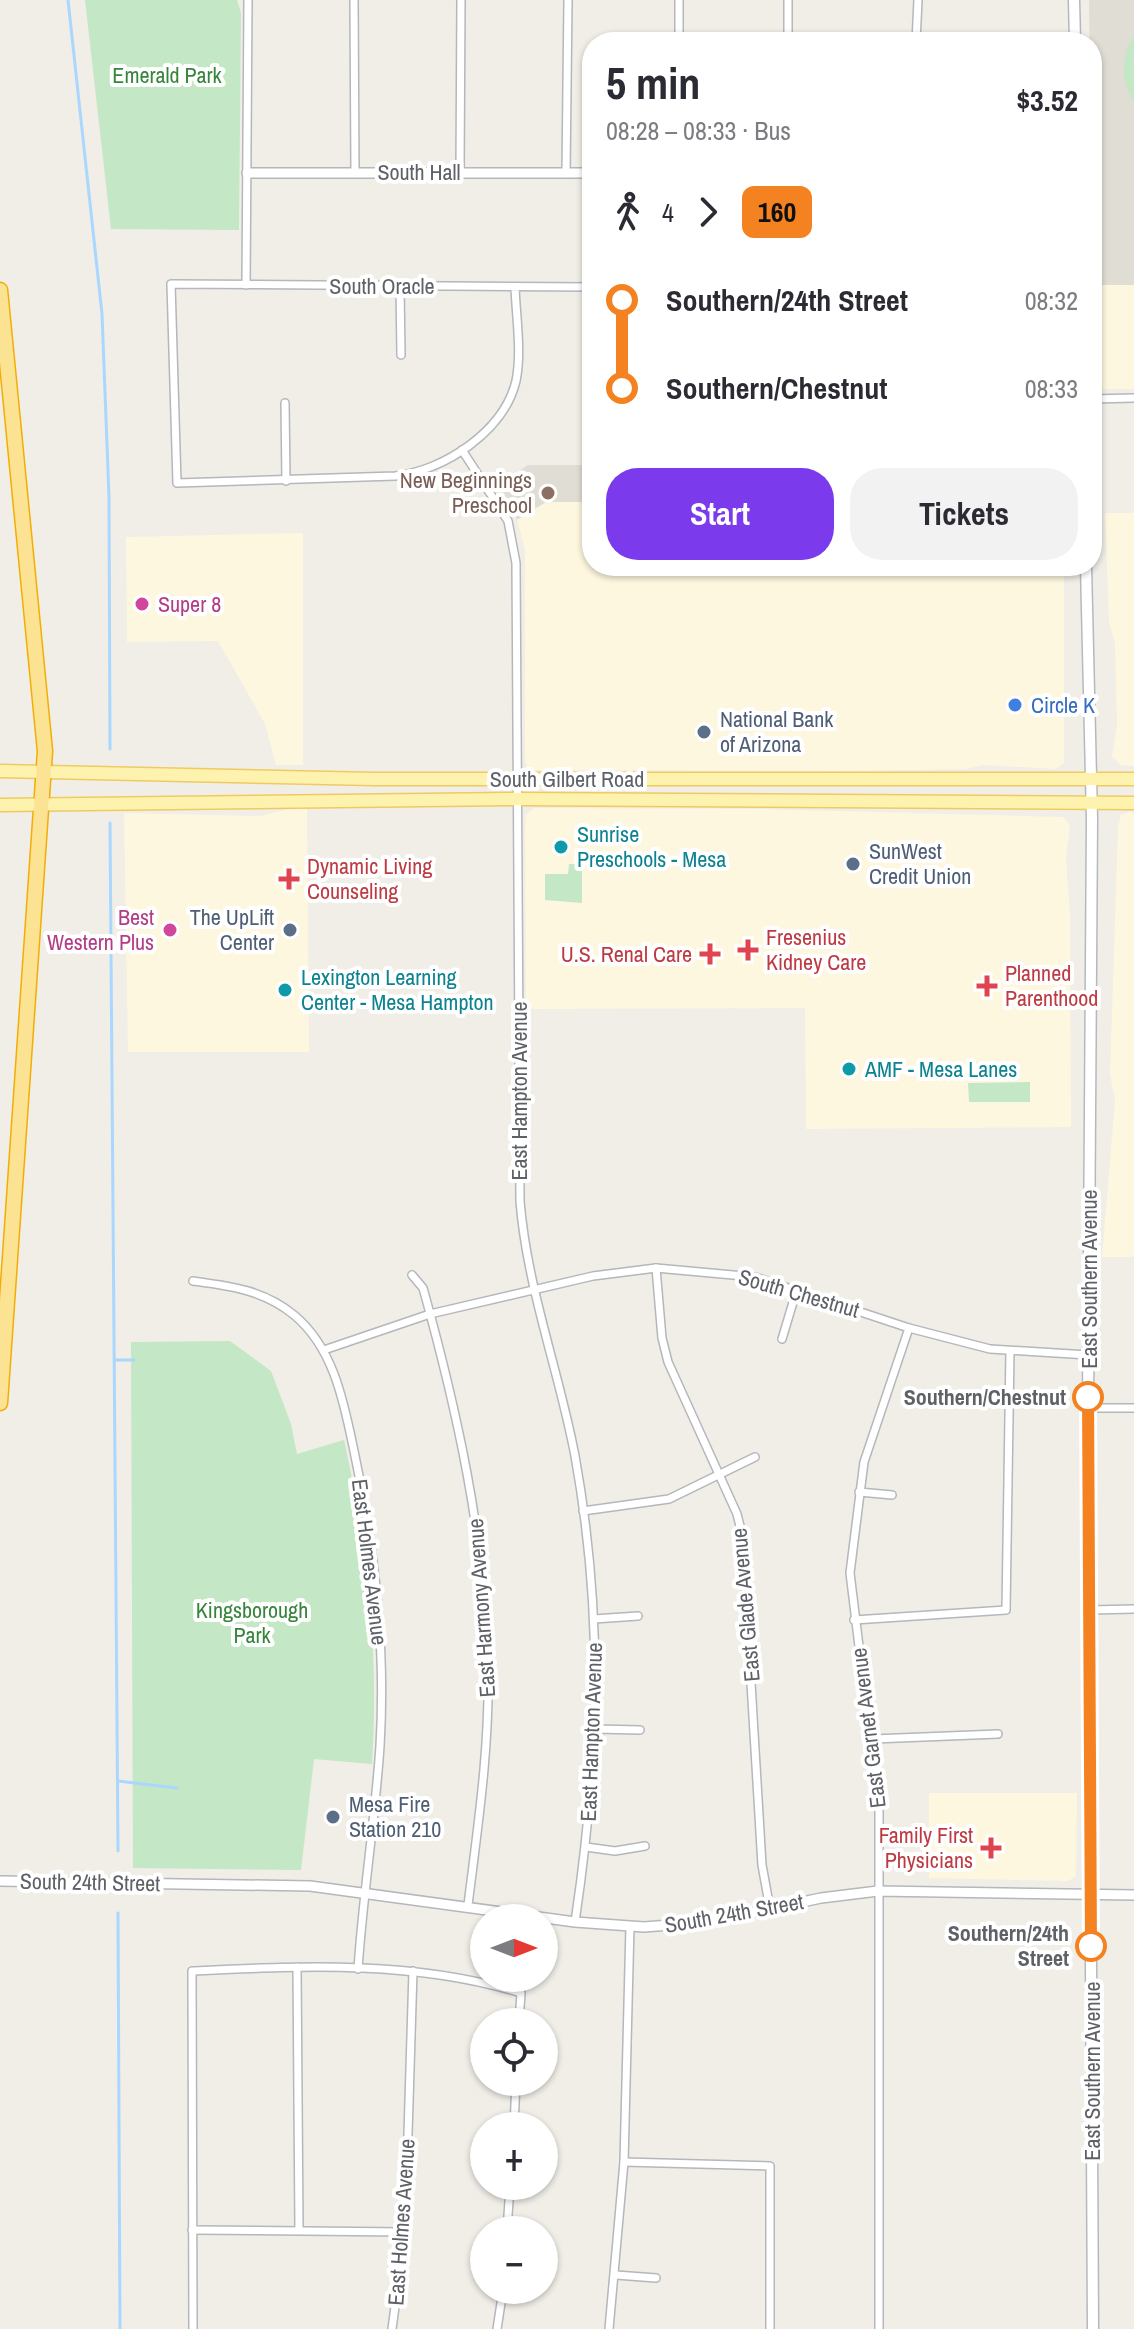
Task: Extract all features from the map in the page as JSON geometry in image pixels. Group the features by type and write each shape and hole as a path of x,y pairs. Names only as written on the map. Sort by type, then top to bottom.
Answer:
{"highway":[{"path":"0,290 45,751 0,1403"}],"main road":[{"path":"1074,0 1075,32"},
{"name":"East Southern Avenue","path":"1086,576 1092,803 1088,1408 1093,2329"},
{"name":"South Gilbert Road","path":"0,771 518,779 1134,779"},
{"name":"South Gilbert Road","path":"0,805 517,799 1134,803"}],"street":[{"path":"246,285 248,0"},
{"path":"354,0 355,173"},
{"path":"460,172 461,0"},
{"path":"566,173 568,0"},
{"path":"679,0 679,32"},
{"path":"788,0 788,32"},
{"path":"916,32 918,0"},
{"name":"South Hall","path":"247,173 582,173"},
{"name":"South Oracle","path":"286,481 177,483 171,284 582,287"},
{"path":"400,286 401,355"},
{"path":"285,403 286,481 417,474 462,450 509,402 515,384 515,287"},
{"path":"1102,399 1134,398"},
{"name":"East Hampton Avenue","path":"462,450 500,505 514,544 519,1188 523,1231 566,1411 583,1511 594,1619 595,1729 586,1847 575,1922"},
{"name":"South Chestnut","path":"324,1350 430,1314 604,1274 656,1268 755,1277 974,1346 1088,1355"},
{"name":"East Glade Avenue","path":"656,1268 662,1338 668,1362 720,1475 742,1534 762,1865 770,1909"},
{"name":"East Harmony Avenue","path":"412,1275 423,1288 430,1314 476,1519 487,1626 486,1758 468,1905"},
{"path":"193,1281 239,1287 267,1298 295,1316 324,1350"},
{"path":"782,1339 797,1289"},
{"name":"East Garnet Avenue","path":"879,2329 879,1809 873,1739 854,1620 850,1573 859,1492 874,1429 909,1328"},
{"name":"East Holmes Avenue","path":"324,1350 339,1391 356,1460 379,1610 380,1745 363,1891 358,1969"},
{"path":"854,1620 1006,1610 1010,1351"},
{"path":"1088,1408 1134,1408"},
{"path":"583,1511 669,1499 755,1457"},
{"path":"859,1492 892,1495"},
{"path":"1090,1610 1134,1609"},
{"path":"594,1619 638,1616"},
{"path":"595,1729 640,1730"},
{"path":"873,1739 998,1734"},
{"path":"586,1847 615,1851 645,1846"},
{"name":"South 24th Street","path":"0,1881 274,1884 363,1891 575,1922 630,1926 709,1922 878,1891 1134,1895"},
{"path":"609,2329 624,2162 630,1926"},
{"path":"297,1967 299,2230"},
{"path":"193,2329 192,1971 297,1967 463,1976 521,1993 520,2008"},
{"name":"East Holmes Avenue","path":"392,2329 405,2232 413,1971"},
{"path":"624,2162 770,2166 770,2329"},
{"path":"192,2230 405,2232"},
{"path":"616,2275 656,2278"},
{"path":"497,2329 501,2304"}],"shaded area":[{"path":"1089,0 1134,0 1134,285 1102,285 1102,32 1089,32"},
{"path":"1102,285 1134,285 1134,389 1102,389"},
{"name":"New Beginnings Preschool","path":"528,465 582,465 582,502 546,502 517,520 499,484"},
{"path":"546,502 582,502 582,576 1064,576 1064,763 1056,769 984,765 966,769 841,771 529,770 525,762 525,550 517,520"},
{"path":"1105,513 1134,513 1134,766 1120,765 1112,756 1117,724 1115,644 1109,622"},
{"path":"303,533 303,765 276,765 265,724 218,641 127,642 126,537"},
{"path":"307,807 309,1052 128,1052 124,813 261,816"},
{"path":"534,808 762,809 1064,817 1070,826 1066,858 1070,913 1071,1127 806,1129 805,1008 526,1009 525,826 526,815"},
{"path":"1134,813 1134,1257 1102,1257 1115,1101 1110,1074 1118,827 1121,815"},
{"path":"929,1793 1077,1793 1076,1876 1068,1881 929,1878"}],"green space":[{"name":"Emerald Park","path":"85,0 237,0 241,13 239,230 111,229"},
{"path":"1134,36 1134,101 1126,86 1124,69"},
{"path":"569,864 582,864 582,903 545,900 545,874 568,874"},
{"path":"1030,1082 1030,1102 969,1102 968,1083"},
{"name":"Kingsborough Park","path":"230,1341 271,1371 291,1424 297,1454 344,1440 370,1601 374,1682 372,1764 314,1759 301,1870 133,1868 131,1342"}],"waterway":[{"path":"68,0 102,314 109,497 110,749"},
{"path":"110,823 118,1851"},
{"path":"115,1360 134,1360"},
{"path":"118,1781 177,1788"},
{"path":"118,1913 120,2329"}],"bus line":[{"name":"160","path":"1088,1397 1091,1946"}],"place":[{"name":"New Beginnings Preschool","path":"548,493"},
{"name":"Super 8","path":"142,604"},
{"name":"Circle K","path":"1015,705"},
{"name":"National Bank of Arizona","path":"704,732"},
{"name":"Sunrise Preschools - Mesa","path":"561,847"},
{"name":"SunWest Credit Union","path":"853,864"},
{"name":"Dynamic Living Counseling","path":"289,879"},
{"name":"Best Western Plus","path":"170,930"},
{"name":"The UpLift Center","path":"290,930"},
{"name":"Fresenius Kidney Care","path":"748,950"},
{"name":"U.S. Renal Care","path":"710,954"},
{"name":"Planned Parenthood","path":"987,986"},
{"name":"Lexington Learning Center - Mesa Hampton","path":"285,990"},
{"name":"AMF - Mesa Lanes","path":"849,1069"},
{"name":"Southern/Chestnut","path":"1088,1397"},
{"name":"Mesa Fire Station 210","path":"333,1817"},
{"name":"Family First Physicians","path":"991,1848"},
{"name":"Southern/24th Street","path":"1091,1946"}]}
